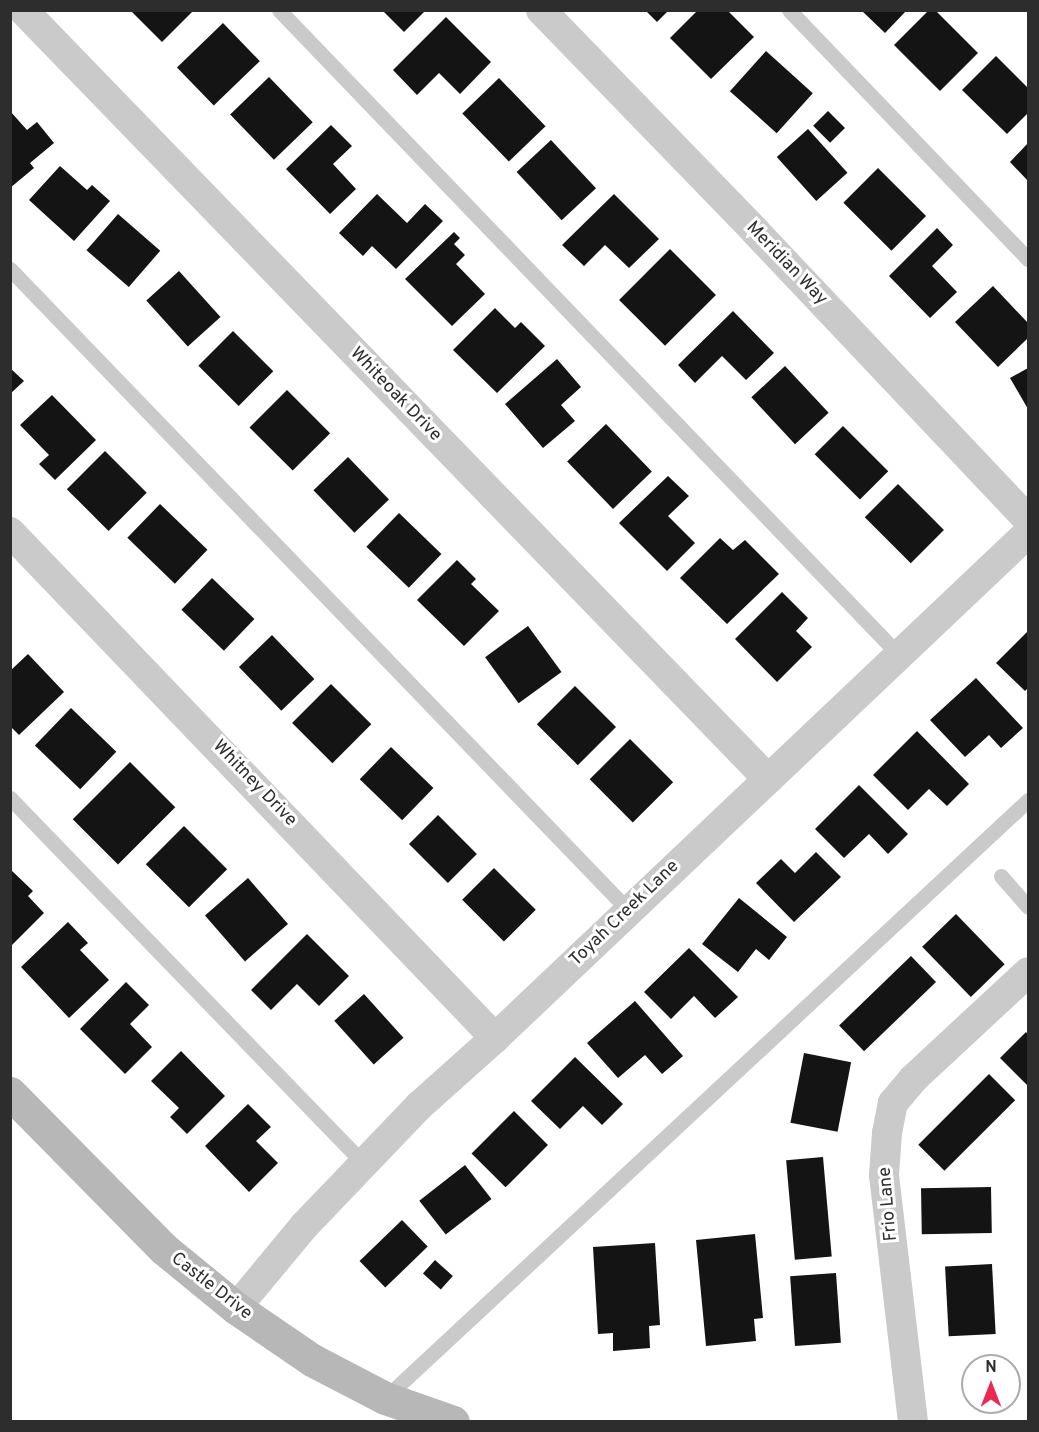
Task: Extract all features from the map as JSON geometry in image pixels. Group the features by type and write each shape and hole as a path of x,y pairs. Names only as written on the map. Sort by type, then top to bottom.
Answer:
{"main road":[{"name":"Castle Drive","path":"10,1093 164,1249 236,1308 312,1360 385,1398 446,1421"}],"street":[{"name":"Whiteoak Drive","path":"23,10 768,779"},
{"name":"Meridian Way","path":"541,10 763,239 1029,520"},
{"name":"Whitney Drive","path":"10,532 495,1038"},
{"name":"Toyah Creek Lane","path":"236,1308 304,1226 419,1106 495,1038 1029,533"},
{"name":"Frio Lane","path":"913,1422 884,1175 887,1133 893,1103 913,1079 1029,972"}],"lane":[{"path":"279,10 899,655"},
{"path":"789,10 1029,259"},
{"path":"10,269 629,910"},
{"path":"10,798 364,1164"},
{"path":"385,1398 1029,800"},
{"path":"1001,876 1029,906"}],"building":[{"path":"130,10 194,10 162,42"},
{"path":"382,10 426,10 404,32"},
{"path":"645,10 669,10 657,22"},
{"path":"698,10 727,10 754,37 711,79 670,38"},
{"path":"861,10 907,10 885,33"},
{"path":"929,10 935,10 978,53 940,91 894,45"},
{"path":"446,17 491,62 460,94 439,73 417,95 393,70"},
{"path":"223,23 260,61 214,106 177,67"},
{"path":"766,51 813,93 777,133 730,91"},
{"path":"996,56 1028,88 1028,113 1007,134 962,90"},
{"path":"269,77 313,122 274,160 230,115"},
{"path":"499,78 546,126 509,162 462,113"},
{"path":"10,111 27,130 37,122 54,143 30,163 34,168 10,188"},
{"path":"828,111 845,128 830,143 813,126"},
{"path":"331,125 352,146 333,164 356,189 330,214 286,169"},
{"path":"808,129 847,173 816,201 777,157"},
{"path":"551,140 596,188 562,220 517,172"},
{"path":"1028,143 1028,181 1010,162"},
{"path":"60,166 87,190 92,185 110,201 74,241 29,200"},
{"path":"878,168 926,216 891,251 843,203"},
{"path":"377,194 407,223 425,204 443,221 396,269 372,246 363,256 339,233"},
{"path":"614,194 659,239 629,268 605,245 584,266 562,245"},
{"path":"118,214 160,251 129,287 87,250"},
{"path":"937,228 953,245 932,266 957,292 930,318 889,276"},
{"path":"454,232 460,238 454,244 465,255 456,264 485,294 452,326 405,279"},
{"path":"670,249 716,295 665,346 619,300"},
{"path":"179,271 220,317 188,347 146,300"},
{"path":"993,286 1028,323 1028,338 998,367 955,322"},
{"path":"495,308 515,328 521,322 545,346 497,393 453,350"},
{"path":"733,311 774,353 746,380 722,356 695,383 678,365"},
{"path":"233,331 273,371 239,406 198,366"},
{"path":"557,359 581,387 561,405 575,421 543,448 505,404"},
{"path":"785,366 829,413 795,444 751,397"},
{"path":"10,368 24,381 10,394"},
{"path":"1028,368 1028,409 1010,378"},
{"path":"287,390 330,433 293,471 250,427"},
{"path":"52,395 96,440 55,480 39,464 49,455 20,425"},
{"path":"606,424 652,471 613,509 567,462"},
{"path":"843,426 888,471 860,500 815,454"},
{"path":"105,451 147,493 109,531 67,489"},
{"path":"348,457 389,499 354,533 313,490"},
{"path":"668,476 689,496 668,516 695,543 667,571 619,523"},
{"path":"898,484 944,530 911,563 865,517"},
{"path":"160,504 207,550 175,584 127,538"},
{"path":"399,513 441,554 409,588 366,547"},
{"path":"720,538 733,550 745,540 779,574 727,624 680,578"},
{"path":"457,560 476,579 471,584 499,611 464,646 417,600"},
{"path":"212,578 254,619 224,651 181,610"},
{"path":"782,592 808,618 796,631 812,647 777,682 735,639"},
{"path":"528,626 562,672 519,703 485,657"},
{"path":"1028,631 1028,688 1025,691 996,663"},
{"path":"272,635 314,679 281,711 239,667"},
{"path":"28,654 64,692 19,735 10,726 10,671"},
{"path":"976,678 1023,728 1001,748 989,735 965,757 930,720"},
{"path":"331,684 371,724 332,763 292,723"},
{"path":"575,686 616,727 578,765 537,724"},
{"path":"71,708 116,752 80,789 35,745"},
{"path":"917,731 969,784 947,806 929,789 908,810 873,775"},
{"path":"630,739 673,782 633,822 590,779"},
{"path":"391,747 433,788 402,820 360,779"},
{"path":"130,762 175,807 118,865 73,819"},
{"path":"859,785 908,834 888,854 869,834 844,858 815,829"},
{"path":"438,815 477,854 448,883 409,844"},
{"path":"184,826 227,869 189,907 146,864"},
{"path":"816,852 841,877 794,922 756,883 781,859 795,873"},
{"path":"494,868 536,910 504,942 462,900"},
{"path":"10,869 33,891 28,896 44,913 10,947"},
{"path":"248,878 288,924 245,961 205,915"},
{"path":"739,898 787,937 769,960 756,949 738,972 702,944"},
{"path":"956,914 1005,964 971,997 922,947"},
{"path":"68,922 88,943 80,950 109,980 69,1018 21,967"},
{"path":"307,934 349,976 319,1006 297,984 271,1010 251,990"},
{"path":"689,948 738,997 715,1018 694,996 671,1019 644,992"},
{"path":"911,956 936,982 864,1051 839,1025"},
{"path":"126,982 149,1005 130,1024 152,1047 125,1074 80,1029"},
{"path":"364,994 403,1038 374,1065 334,1021"},
{"path":"635,1001 683,1056 662,1074 645,1055 618,1078 587,1043"},
{"path":"1026,1032 1028,1035 1028,1086 1000,1058"},
{"path":"181,1051 225,1096 187,1134 170,1117 179,1108 151,1081"},
{"path":"804,1053 851,1062 838,1132 790,1123"},
{"path":"575,1057 623,1104 602,1125 583,1106 560,1129 531,1101"},
{"path":"989,1074 1015,1100 944,1171 918,1145"},
{"path":"248,1104 271,1127 256,1141 278,1163 249,1192 205,1146"},
{"path":"514,1111 548,1145 506,1187 472,1153"},
{"path":"823,1157 832,1257 795,1260 786,1160"},
{"path":"465,1165 491,1199 446,1235 419,1201"},
{"path":"991,1187 992,1233 922,1234 921,1188"},
{"path":"402,1220 428,1247 385,1288 360,1261"},
{"path":"755,1234 763,1318 754,1319 756,1341 706,1346 696,1240"},
{"path":"655,1243 660,1325 649,1326 650,1348 613,1351 613,1333 598,1334 593,1247"},
{"path":"435,1260 453,1276 441,1289 423,1273"},
{"path":"992,1264 996,1334 949,1336 945,1266"},
{"path":"836,1273 841,1343 795,1346 790,1276"}]}
